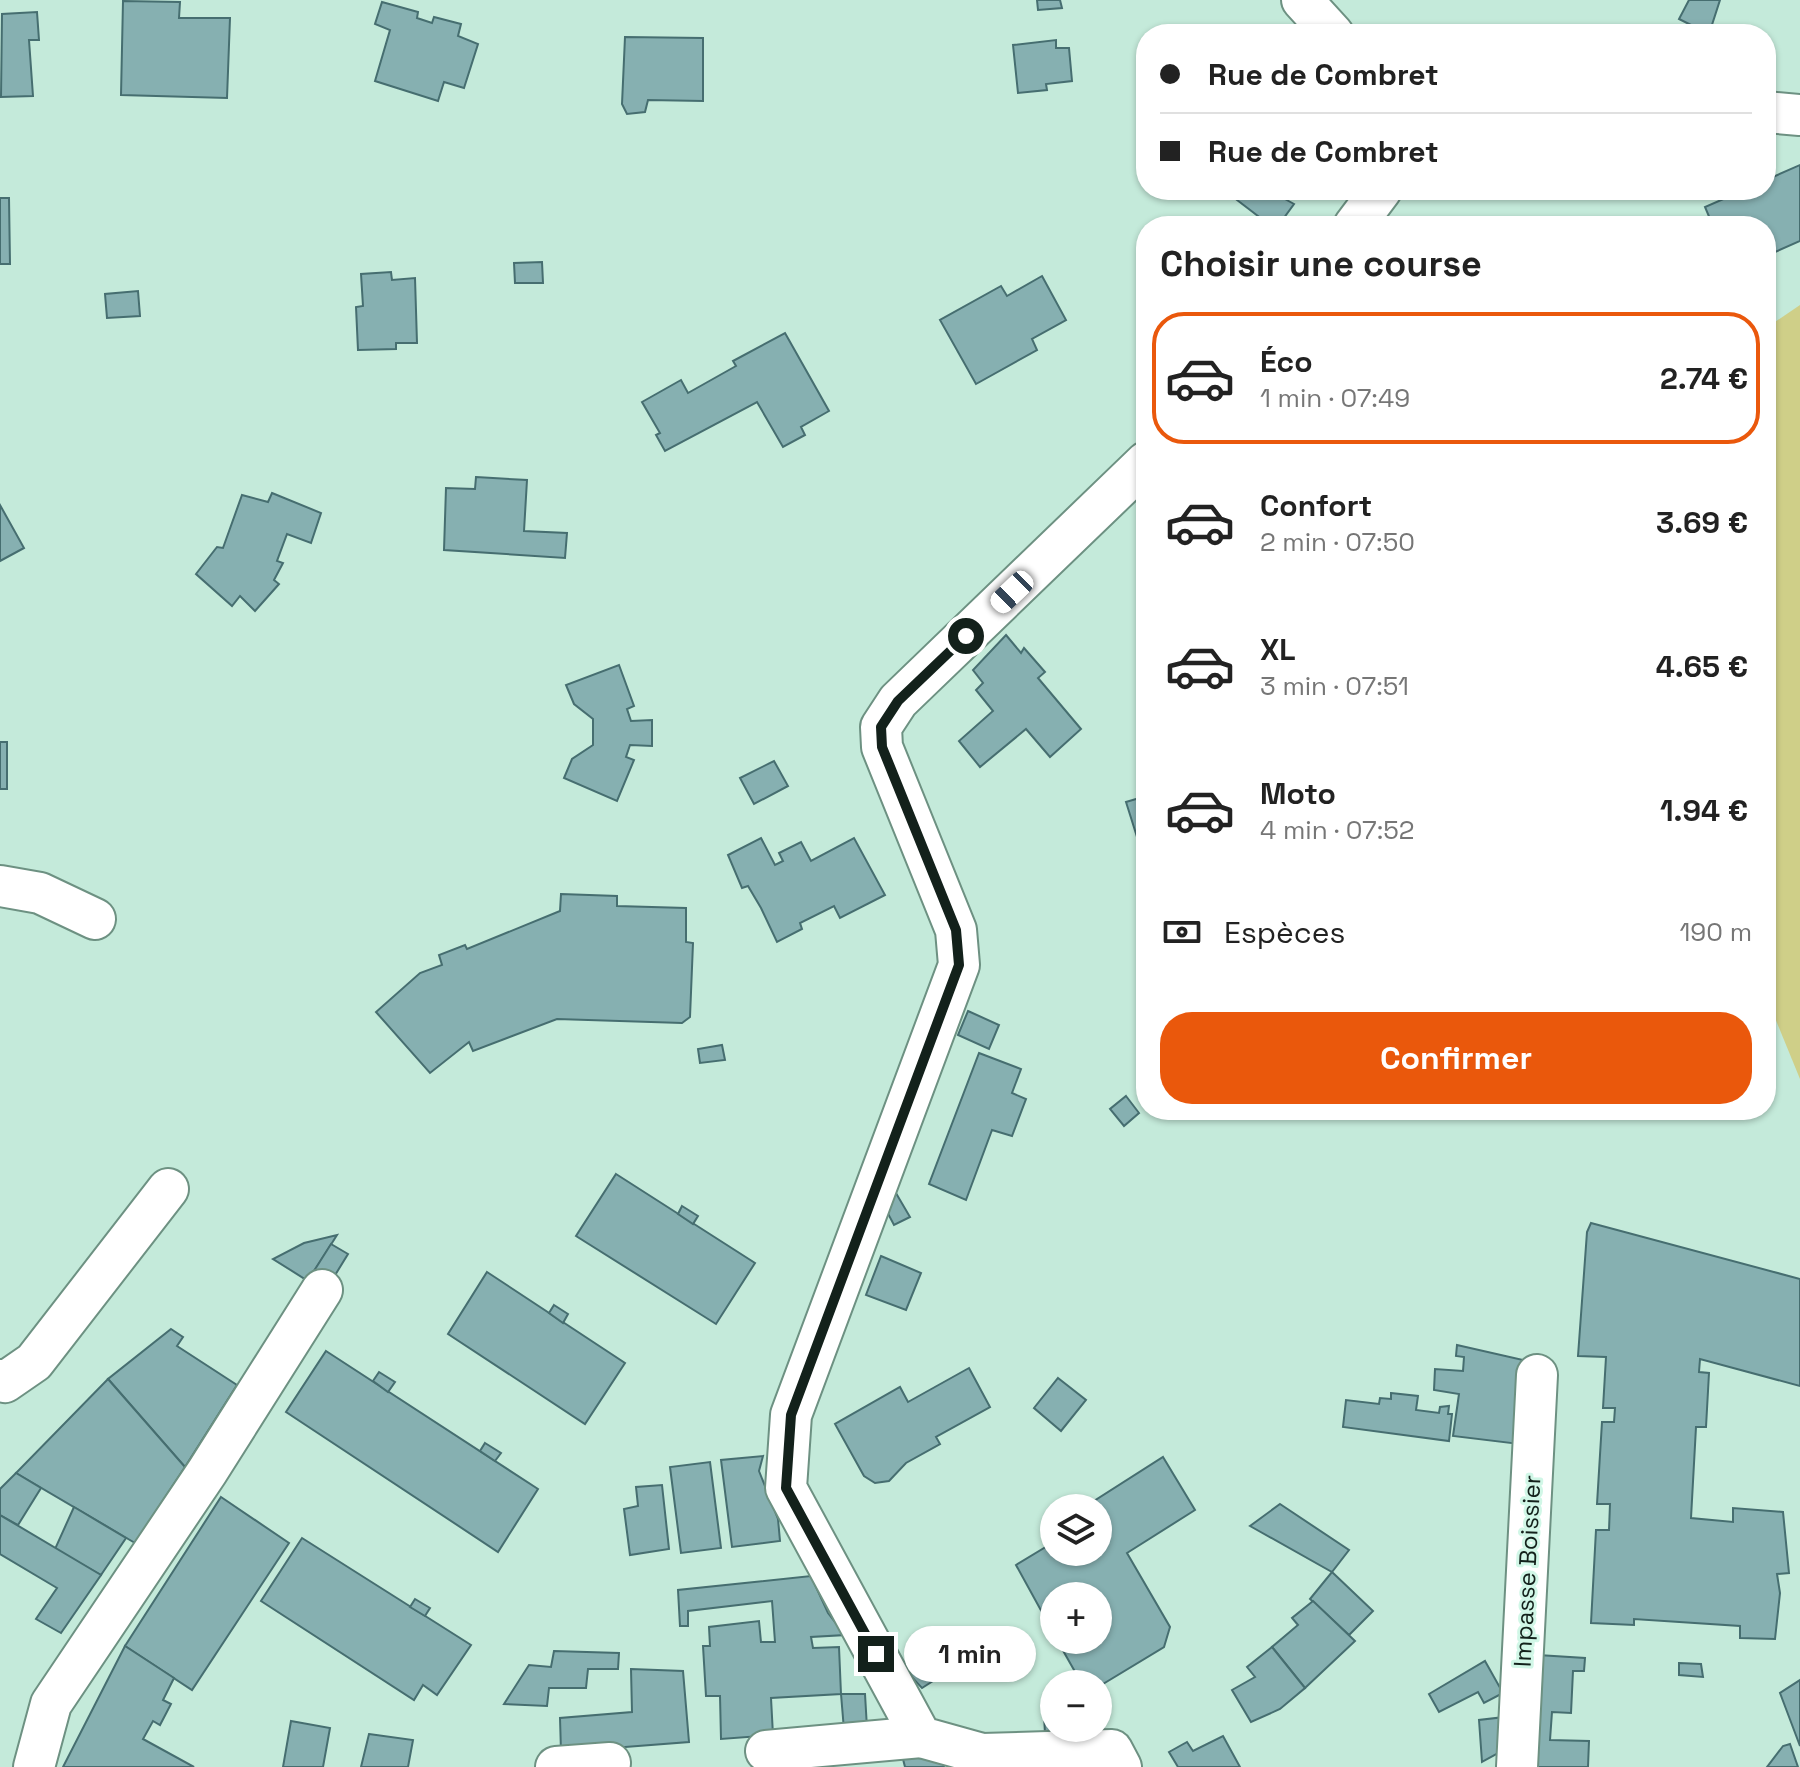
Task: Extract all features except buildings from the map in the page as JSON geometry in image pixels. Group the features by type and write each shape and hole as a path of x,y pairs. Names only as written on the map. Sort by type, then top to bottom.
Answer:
{"street":[{"path":"1302,0 1324,24"},
{"path":"921,1737 786,1488 791,1415 959,965 956,930 882,747 881,727 898,701 1136,472"},
{"path":"0,886 40,893 95,919"},
{"path":"0,1380 5,1382 34,1362 168,1189"},
{"path":"34,1767 51,1704 207,1472 322,1290"},
{"name":"Impasse Boissier","path":"1517,1767 1537,1375"},
{"path":"766,1751 921,1737 982,1754 1112,1750 1121,1767"},
{"path":"556,1767 610,1763"}],"shaded area":[{"path":"1800,305 1800,1079 1776,1020 1776,321"}],"route":[{"path":"876,1654 786,1488 791,1415 959,965 956,930 882,747 881,727 898,701 966,636"}]}
